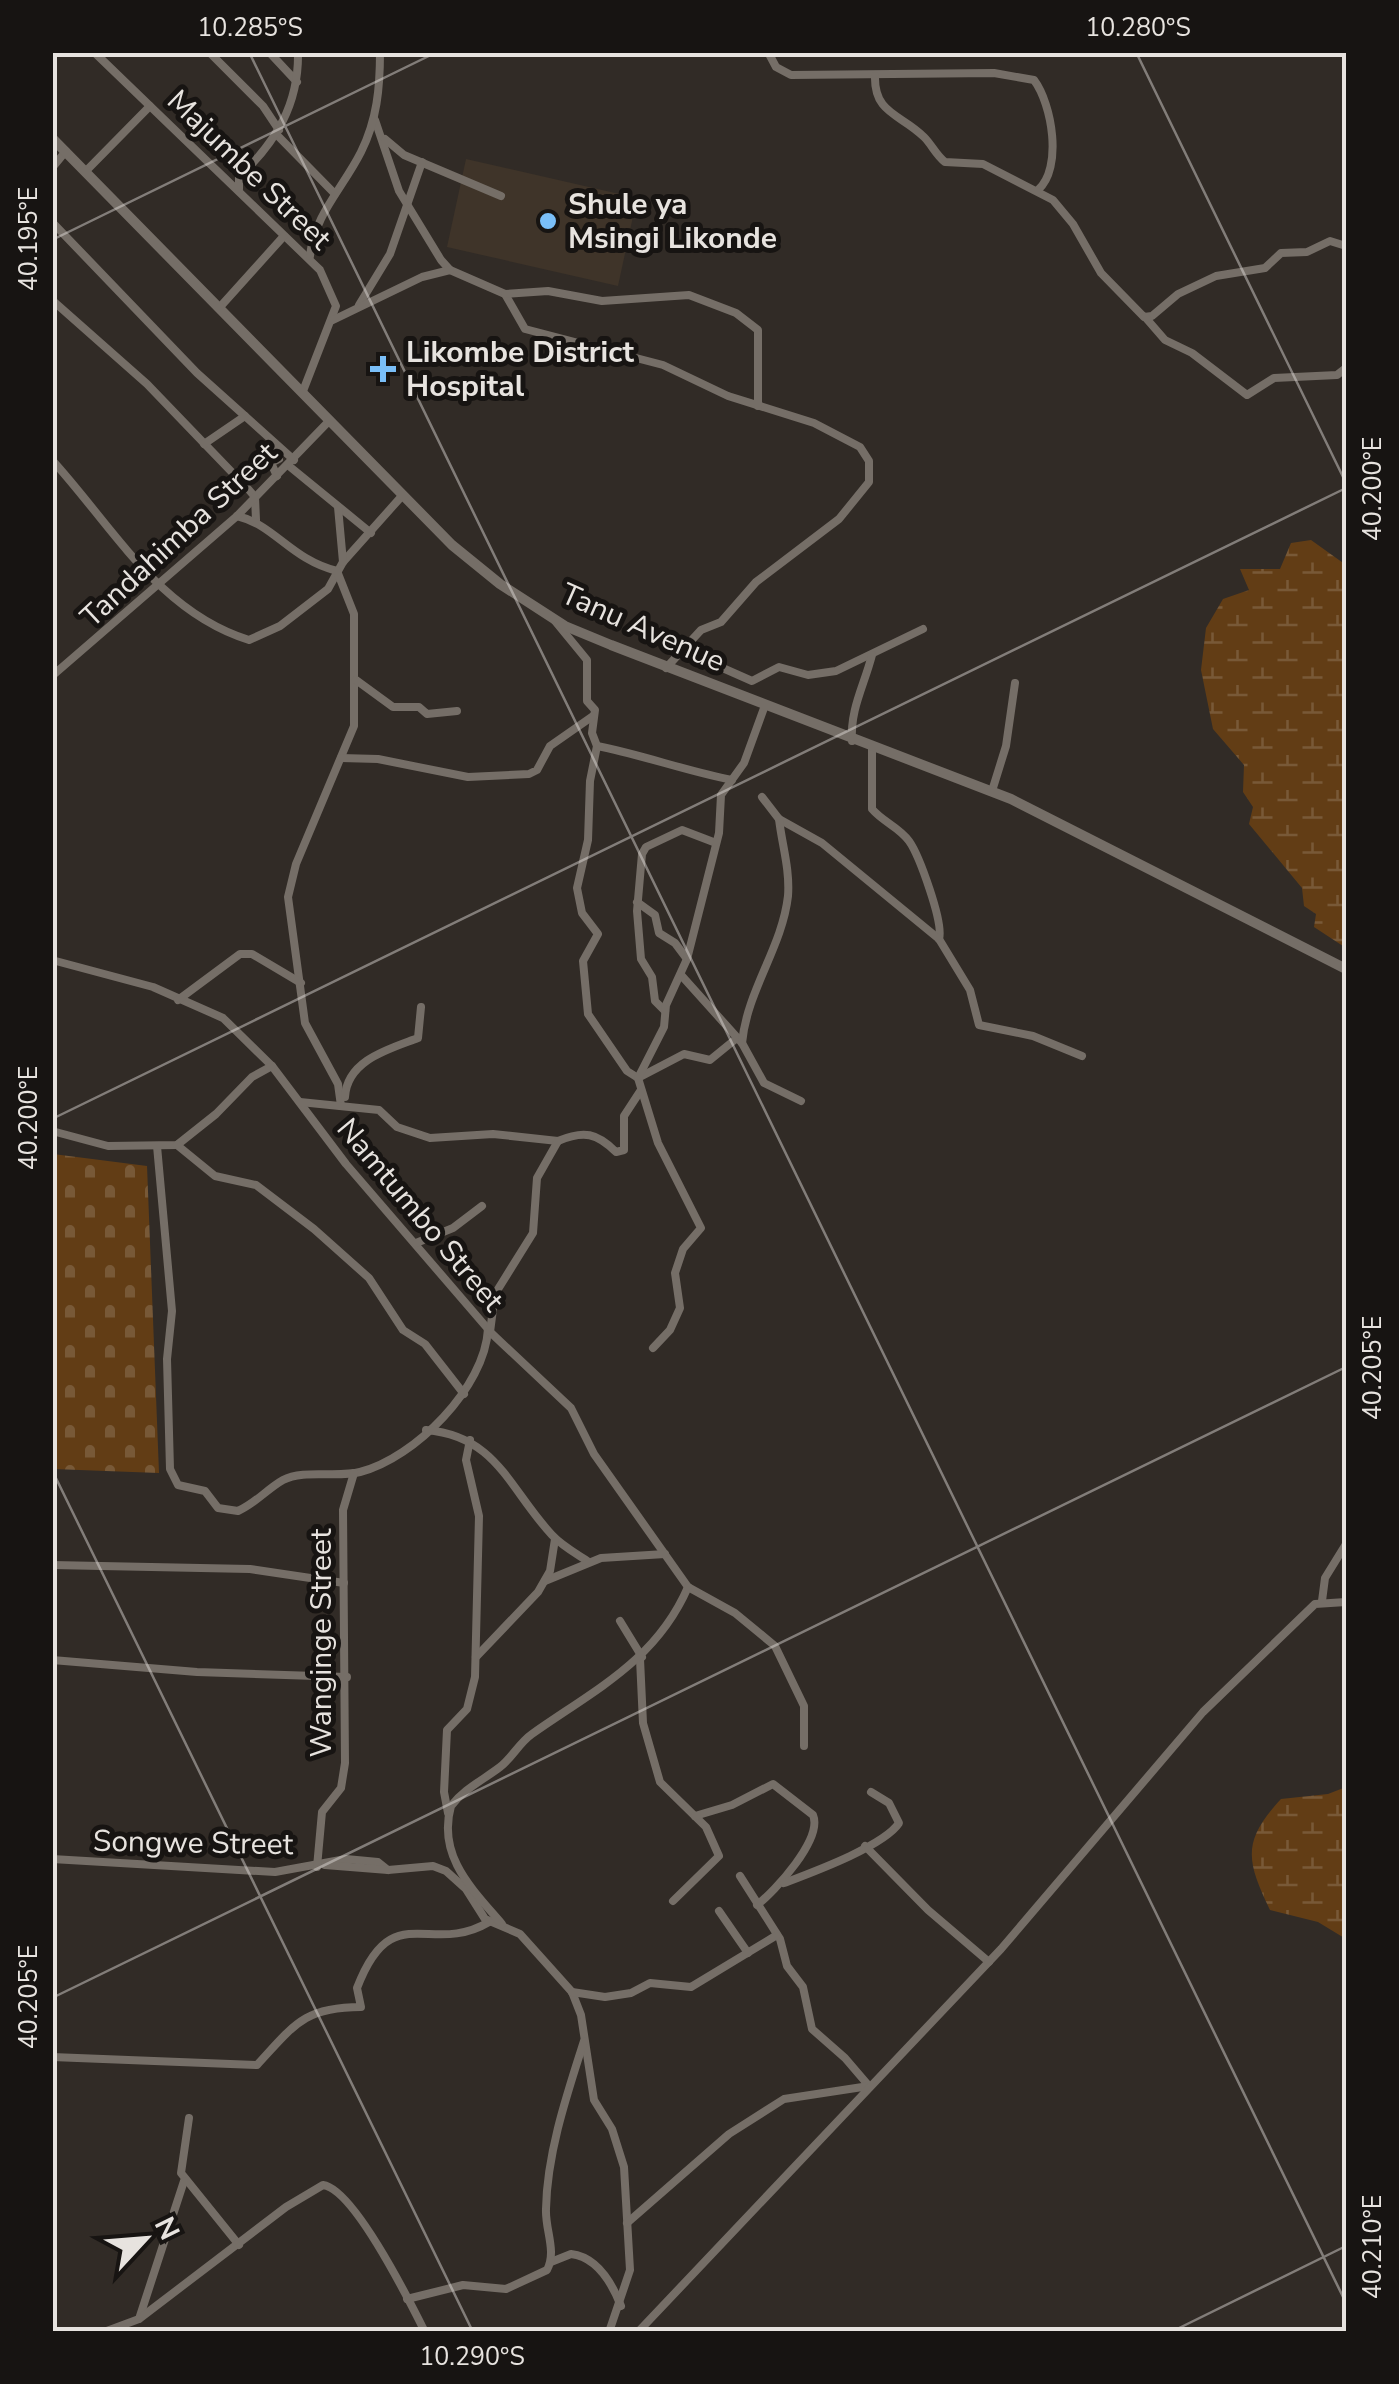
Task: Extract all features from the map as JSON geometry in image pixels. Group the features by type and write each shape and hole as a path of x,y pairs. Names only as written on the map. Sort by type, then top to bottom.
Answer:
{"street":[{"name":"Majumbe Street","path":"94,52 283,236 310,256 335,295 332,320"},
{"path":"209,52 263,106 277,132 335,194"},
{"path":"270,52 297,82"},
{"path":"239,189 239,177 277,132 293,104 298,52"},
{"path":"310,256 312,236 375,120 380,52"},
{"path":"768,52 776,67 791,76 994,73 1034,80 1044,96 1052,162 1047,181 1038,190"},
{"path":"875,76 879,103 924,136 946,162 982,164 1038,190 1065,212 1101,273 1165,340 1192,353 1247,395 1274,378 1337,375 1346,368"},
{"path":"84,172 150,106"},
{"path":"375,120 406,205 450,270 505,294 548,291 602,301 678,294 736,312 758,330 758,406"},
{"path":"383,137 400,153 501,196"},
{"name":"Tanu Avenue","path":"52,138 304,392 401,497 500,584 552,618 764,708 992,791 1066,824 1346,968"},
{"path":"52,168 66,150"},
{"path":"359,304 384,266 422,162"},
{"path":"225,176 239,177"},
{"path":"52,222 190,366 371,534"},
{"path":"220,307 283,236"},
{"path":"1145,317 1178,294 1224,272 1264,268 1281,253 1307,252 1330,241 1346,246"},
{"path":"304,392 332,320 422,277 450,270"},
{"path":"505,294 525,329 534,334 663,366 848,439 865,454 871,476 839,518 756,582 721,622 701,630 666,668"},
{"path":"52,300 148,384 255,497 256,520"},
{"path":"204,444 246,416"},
{"name":"Tandahimba Street","path":"52,676 237,516 330,420"},
{"path":"267,437 278,454 279,459 271,463 277,476"},
{"path":"52,460 158,588 198,619 249,640 266,635 310,606 401,497"},
{"path":"338,506 343,562"},
{"path":"237,516 256,520 292,553 337,571 354,614 354,726 290,885 289,904 305,1023 338,1084 342,1106"},
{"path":"552,618 587,660 587,701 595,709 597,746 590,780 585,868 578,888 582,914 598,934 583,962 586,1004 590,1019 627,1071 638,1078"},
{"path":"682,650 752,680 779,667 808,675 826,674 923,629"},
{"path":"852,741 851,713 864,688 872,655"},
{"path":"356,680 393,707 419,708 427,714 457,711"},
{"path":"992,791 1006,746 1015,683"},
{"path":"653,1348 677,1317 681,1304 674,1273 684,1249 702,1228 658,1143 638,1078 664,1027 665,1011 682,975 716,842 721,795 744,764 764,708"},
{"path":"341,758 390,761 468,777 514,771 528,774 536,770 550,746 593,716"},
{"path":"597,746 634,751 677,768 732,780"},
{"path":"872,748 872,809 914,850 940,917 940,939"},
{"path":"762,797 779,820 822,843 940,939 970,990 979,1025 1033,1036 1082,1056"},
{"path":"638,1078 684,1054 710,1060 739,1040 748,1003 774,947 788,899 788,869 779,820"},
{"path":"665,1011 655,1002 652,977 640,959 637,902 646,847 685,830 716,842"},
{"path":"637,902 656,915 659,933 675,943 686,959"},
{"path":"178,1000 240,954 252,954 301,982"},
{"name":"Namtumbo Street","path":"52,960 152,987 223,1018 272,1066 319,1129 490,1331 464,1394 387,1460 354,1473 287,1478 238,1510 218,1508 205,1491 183,1488 170,1470 167,1358 172,1310 157,1146"},
{"path":"682,975 739,1040 764,1083 801,1101"},
{"path":"342,1106 345,1086 358,1068 390,1048 418,1038 421,1007"},
{"path":"52,1131 108,1146 177,1144 216,1114 252,1077 272,1066"},
{"path":"300,1102 379,1110 397,1126 427,1138 493,1134 558,1141 589,1134 601,1136 616,1152 624,1150 624,1116 641,1090"},
{"path":"319,1129 324,1103"},
{"path":"558,1141 537,1178 533,1233 495,1294 490,1331 571,1408 594,1454 688,1587 735,1614 775,1646 804,1706 804,1746"},
{"path":"177,1144 215,1176 244,1178 314,1229 369,1278 403,1330 425,1344 464,1394"},
{"path":"416,1243 453,1228 482,1206"},
{"path":"426,1430 470,1440 490,1456 555,1538 589,1562"},
{"path":"470,1440 466,1460 479,1516 476,1657 468,1706 447,1730 446,1840 450,1856 504,1926 542,1953 572,1992 585,2037 594,2100 616,2140 624,2167 630,2270 621,2306 609,2332"},
{"name":"Wanginge Street","path":"321,1866 322,1812 343,1782 343,1510 354,1473"},
{"path":"545,1581 555,1538"},
{"path":"638,2332 989,1962 1203,1712 1322,1601 1324,1578 1346,1544"},
{"path":"476,1657 545,1581 589,1562 665,1554"},
{"path":"52,1565 250,1569 344,1583"},
{"path":"449,1817 460,1795 502,1766 529,1736 580,1705 641,1658 668,1627 688,1587"},
{"path":"1322,1601 1346,1602"},
{"path":"620,1620 641,1658 644,1723 660,1782 717,1843 718,1860 673,1902"},
{"path":"52,1660 197,1672 346,1677"},
{"path":"695,1816 775,1784 814,1814 816,1822 784,1883"},
{"path":"757,1905 784,1883 879,1843 899,1823 890,1804 871,1792"},
{"path":"866,1846 925,1907 989,1962"},
{"name":"Songwe Street","path":"52,1859 276,1872 354,1860 380,1862 388,1870 428,1866 446,1871 466,1889 489,1922"},
{"path":"740,1876 777,1935 785,1962 803,1986 812,2029 846,2058 869,2088"},
{"path":"719,1910 748,1953"},
{"path":"52,2057 256,2065 312,2012 346,2004 361,2007 357,1988 384,1940 398,1934 469,1933 489,1922 504,1926"},
{"path":"572,1992 605,1997 650,1983 691,1986 777,1935"},
{"path":"551,2262 548,2194 565,2101 585,2037"},
{"path":"627,2223 729,2134 784,2100 869,2088"},
{"path":"139,2319 184,2181 182,2158 189,2118"},
{"path":"184,2181 239,2246"},
{"path":"104,2332 139,2319 315,2188 332,2186 359,2216 425,2332"},
{"path":"407,2299 463,2284 506,2289 540,2275 551,2262 571,2254 588,2260 611,2283 621,2306"}],"shaded area":[{"path":"466,159 637,198 618,286 447,247"}],"green space":[{"path":"1311,540 1346,565 1346,948 1314,927 1316,914 1304,906 1302,888 1249,824 1253,807 1243,792 1244,765 1213,729 1201,670 1206,628 1223,599 1249,590 1240,569 1280,569 1291,543"},
{"path":"53,1154 147,1166 159,1473 53,1469"},
{"path":"1346,1787 1346,1939 1318,1922 1270,1910 1256,1877 1252,1852 1259,1827 1281,1799 1328,1794"}],"place":[{"name":"Shule ya Msingi Likonde","path":"548,221"},
{"name":"Likombe District Hospital","path":"383,369"}]}
